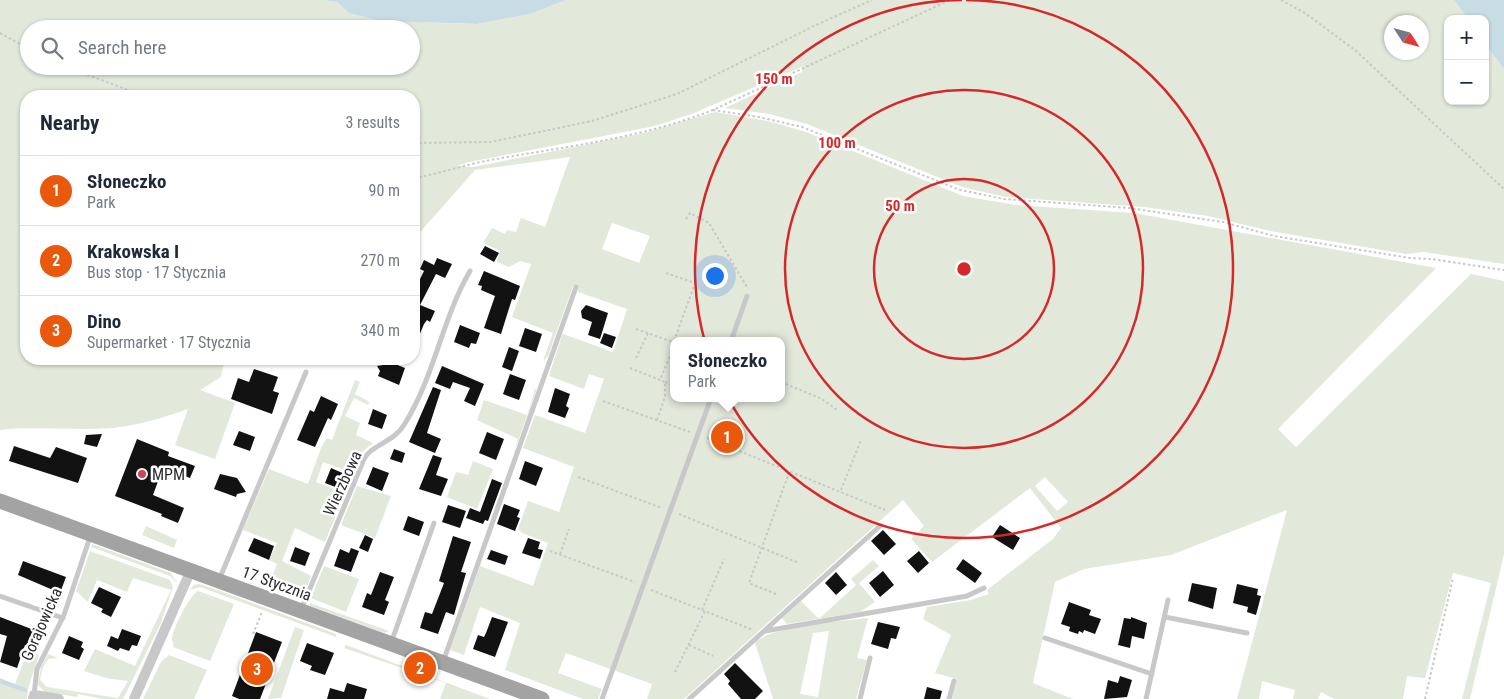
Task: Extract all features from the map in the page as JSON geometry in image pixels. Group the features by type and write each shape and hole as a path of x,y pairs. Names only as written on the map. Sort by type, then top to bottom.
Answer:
{"main road":[{"name":"17 Stycznia","path":"0,501 542,699"}],"street":[{"path":"134,699 191,570"},
{"path":"34,697 59,699"}],"lane":[{"name":"Wierzbowa","path":"301,610 364,458 368,452 395,437 404,426 422,386 458,294 470,271"},
{"path":"443,662 576,287"},
{"path":"733,337 748,296"},
{"path":"219,580 306,372"},
{"path":"602,699 709,402"},
{"path":"391,643 434,523"},
{"path":"690,699 880,526"},
{"name":"Gorajowicka","path":"34,697 34,680 39,662 63,618 91,534"},
{"path":"765,631 967,596 984,588"},
{"path":"0,596 63,618"},
{"path":"1146,699 1168,600"},
{"path":"1165,616 1247,633"},
{"path":"1045,638 1152,674"},
{"path":"860,699 870,658"},
{"path":"949,699 954,681"}],"path":[{"path":"420,143 491,142 592,122 677,94 814,26 872,0"},
{"path":"420,177 483,161 640,132 713,110 950,0"},
{"path":"1281,0 1305,13 1355,50 1504,189"},
{"path":"0,33 20,44"},
{"path":"88,75 128,90"},
{"path":"713,110 759,117 802,127 960,190 1004,199 1129,208 1223,222 1274,236 1410,258 1431,259 1504,270"},
{"path":"686,219 690,213 706,220 747,286 748,296"},
{"path":"666,273 695,284 675,337"},
{"path":"636,329 670,340"},
{"path":"636,358 648,333"},
{"path":"660,380 670,356"},
{"path":"630,368 670,384"},
{"path":"657,420 666,397 665,382"},
{"path":"785,384 822,399 837,410"},
{"path":"603,401 697,434 841,490 885,510"},
{"path":"841,490 861,440"},
{"path":"776,594 749,583 790,470"},
{"path":"578,477 799,563"},
{"path":"560,554 569,529"},
{"path":"550,551 642,585 753,630"},
{"path":"702,610 724,559"},
{"path":"1424,699 1453,578"},
{"path":"675,672 706,611"},
{"path":"253,634 262,612"},
{"path":"688,645 713,656"}],"shaded area":[{"path":"0,0 322,0 337,2 349,13 408,20 20,20 20,75 420,75 420,21 477,24 530,14 566,0 1454,0 1465,15 1444,15 1444,105 1489,105 1489,49 1504,69 1504,264 1424,252 1406,254 1270,231 1208,216 1144,207 1005,197 962,187 807,124 769,114 725,108 802,72 804,66 694,113 655,126 469,162 457,166 473,167 640,134 715,112 768,121 806,132 963,196 1016,205 1134,213 1436,268 1278,429 1296,447 1471,274 1504,281 1504,554 1470,699 1462,699 1491,583 1453,573 1425,678 1407,676 1403,699 1334,699 1321,692 1318,699 1293,699 1295,690 1262,681 1259,699 1237,699 1287,510 1171,555 1084,569 1055,582 1033,683 1073,699 952,699 957,679 935,673 951,635 923,619 927,607 971,600 989,594 987,590 1053,539 1061,528 1030,488 932,562 911,539 924,526 903,500 684,699 647,699 652,684 566,653 558,673 602,689 598,699 583,699 505,670 520,623 480,607 464,655 450,650 480,566 533,586 548,543 522,533 518,529 528,501 559,512 574,467 523,448 535,415 585,433 604,379 589,374 584,389 549,376 562,335 613,352 627,309 578,292 578,287 573,286 548,356 543,361 553,333 512,317 531,264 520,261 509,267 497,262 500,251 483,243 492,228 505,234 507,230 516,232 521,218 545,227 570,157 475,170 420,232 420,90 20,90 20,365 224,365 221,377 200,390 235,403 215,459 175,445 188,409 132,425 85,429 28,428 0,430","holes":["612,223 650,236 639,263 602,249","1045,477 1068,502 1057,511 1035,486"]},
{"path":"355,380 360,382 355,394 373,404 369,402 368,405 354,398 345,416 360,423 356,435 373,443 362,452 353,473 323,462 316,482 345,493 325,542 295,528 282,561 311,576 303,596 270,582 277,564 269,560 277,543 243,530 269,469 308,484 321,448 327,438 332,440"},
{"path":"534,388 536,391 513,455 518,439 477,420 484,400 527,415"},
{"path":"473,461 493,469 477,509 447,497 456,472 468,475"},
{"path":"357,486 391,496 375,538 341,525"},
{"path":"146,526 177,540 174,548 142,535"},
{"path":"92,544 171,573 178,584 170,576 91,547"},
{"path":"90,551 170,580 173,587 160,625 123,699 103,699 78,694 77,697 45,692 38,685 41,667 48,654 58,658 48,659 43,667 40,680 47,687 118,698 128,681 106,678 84,671 95,649 135,666 171,590 133,578 127,592 97,580 88,602 76,591"},
{"path":"873,560 879,566 859,583 875,602 860,612 819,619 856,585 851,579"},
{"path":"324,566 359,579 346,612 311,598"},
{"path":"199,584 212,588 336,634 336,637 200,587 189,590 194,585"},
{"path":"198,591 234,604 210,661 173,647 172,640 178,621 186,605"},
{"path":"801,601 819,619 787,624 782,618"},
{"path":"310,603 389,631 385,633 310,606"},
{"path":"868,618 857,658 867,660 856,699 773,699 755,643 775,632 791,628","holes":["829,631 818,697 800,694 813,633"]},
{"path":"295,627 304,630 281,698 268,699"},
{"path":"346,645 490,699 440,699 446,683 344,648"},
{"path":"28,650 39,655 28,689 27,699 0,699 0,678 15,684"},
{"path":"169,655 207,670 194,699 143,699 161,662"}],"water":[{"path":"322,0 566,0 530,14 477,24 420,22 420,20 378,20 349,13 337,2"},
{"path":"1454,0 1504,0 1504,69 1489,49 1489,15 1465,15"}],"building":[{"path":"485,246 499,253 494,262 480,254"},
{"path":"437,258 452,264 445,278 436,274 420,305 420,279 424,271 420,269 424,260 434,265"},
{"path":"484,271 520,286 515,300 512,299 501,334 484,328 495,296 481,290 482,286 478,285"},
{"path":"420,305 435,311 430,322 427,320 420,334"},
{"path":"586,305 608,313 600,339 588,335 592,322 582,318 581,311"},
{"path":"460,325 480,333 476,344 471,343 469,348 454,342"},
{"path":"525,328 542,334 536,352 519,346"},
{"path":"604,333 616,337 612,348 600,343"},
{"path":"509,347 519,351 512,371 502,367"},
{"path":"398,365 405,368 399,385 378,376 380,371 377,366"},
{"path":"442,366 484,384 475,406 464,401 470,388 453,382 450,389 435,383"},
{"path":"254,369 278,377 273,391 279,393 272,414 231,399 238,378 249,382"},
{"path":"510,374 526,380 519,400 503,394"},
{"path":"433,387 441,390 427,433 441,439 435,453 409,442"},
{"path":"555,388 570,394 566,406 569,408 565,418 548,412"},
{"path":"321,396 338,404 331,420 328,418 315,447 297,440 310,410 314,412"},
{"path":"373,409 387,415 382,429 368,424"},
{"path":"239,431 255,437 250,451 233,445"},
{"path":"487,432 504,439 496,460 479,453"},
{"path":"102,434 97,447 84,444 86,435"},
{"name":"MPM","path":"137,439 169,452 168,456 195,466 190,478 163,468 153,495 184,508 178,523 161,516 162,514 115,496"},
{"path":"14,446 50,458 56,447 87,458 78,483 9,461"},
{"path":"394,449 405,453 402,463 390,459"},
{"path":"433,455 442,458 436,475 448,479 441,496 419,489"},
{"path":"525,461 543,468 536,486 519,479"},
{"path":"373,467 389,473 382,491 366,484"},
{"path":"331,468 347,475 344,484 340,482 338,488 325,483"},
{"path":"220,474 237,478 246,492 237,494 236,497 214,489"},
{"path":"492,479 502,483 488,521 485,520 483,524 466,518 470,508 480,512"},
{"path":"504,504 520,510 517,517 520,518 515,531 497,524"},
{"path":"448,505 466,511 460,528 442,522"},
{"path":"408,516 424,522 419,536 403,530"},
{"path":"1000,525 1020,538 1013,550 992,537"},
{"path":"883,530 896,544 884,555 871,541"},
{"path":"365,535 373,539 368,552 359,548"},
{"path":"453,536 471,542 461,572 466,573 454,615 446,612 438,634 420,628 425,612 432,614 444,583 439,581"},
{"path":"254,538 274,546 269,560 248,551"},
{"path":"528,538 540,542 538,549 543,550 540,559 522,553"},
{"path":"295,547 310,553 305,566 290,561"},
{"path":"351,548 359,551 351,572 334,566 340,549 349,553"},
{"path":"491,550 508,556 505,565 487,559"},
{"path":"919,551 929,563 918,573 907,561"},
{"path":"963,559 982,573 975,583 956,569"},
{"path":"23,561 66,577 60,593 18,575"},
{"path":"883,571 894,585 880,597 869,583"},
{"path":"380,572 394,577 385,600 389,602 384,615 362,607 367,593 371,595"},
{"path":"836,572 847,585 836,595 825,583"},
{"path":"1192,583 1217,588 1213,609 1188,601"},
{"path":"1237,584 1258,589 1257,595 1261,596 1256,615 1247,612 1248,607 1233,603"},
{"path":"99,587 121,597 111,617 101,612 103,609 91,603"},
{"path":"1069,602 1091,610 1089,615 1101,619 1095,634 1084,630 1083,633 1079,631 1078,634 1069,631 1070,627 1061,624"},
{"path":"0,617 42,633 37,647 29,644 28,646 25,645 17,668 0,662 7,636 0,634"},
{"path":"492,617 508,622 495,657 473,649 478,635 484,637"},
{"path":"1131,617 1147,623 1144,639 1132,636 1130,648 1118,645 1124,618 1131,619"},
{"path":"878,622 900,627 896,639 891,638 888,649 871,644"},
{"path":"122,629 141,636 137,646 132,645 129,651 120,648 118,651 107,646 111,636 118,639"},
{"path":"256,632 282,642 260,699 239,699 232,696"},
{"path":"69,636 83,642 81,647 84,649 79,660 62,653"},
{"path":"307,643 334,653 325,675 310,670 312,666 300,661"},
{"path":"735,663 763,691 755,699 741,699 728,684 730,681 724,674"},
{"path":"1120,676 1132,680 1127,697 1104,699 1108,680 1118,683"},
{"path":"347,683 367,689 364,699 327,699 330,688 344,692"},
{"path":"927,687 942,691 940,699 924,699"}],"waterway":[{"path":"0,681 25,690"}],"place":[{"name":"Słoneczko","path":"727,437"},
{"name":"MPM","path":"142,474"},
{"name":"Krakowska I","path":"420,668"},
{"name":"Dino","path":"257,669"}]}
